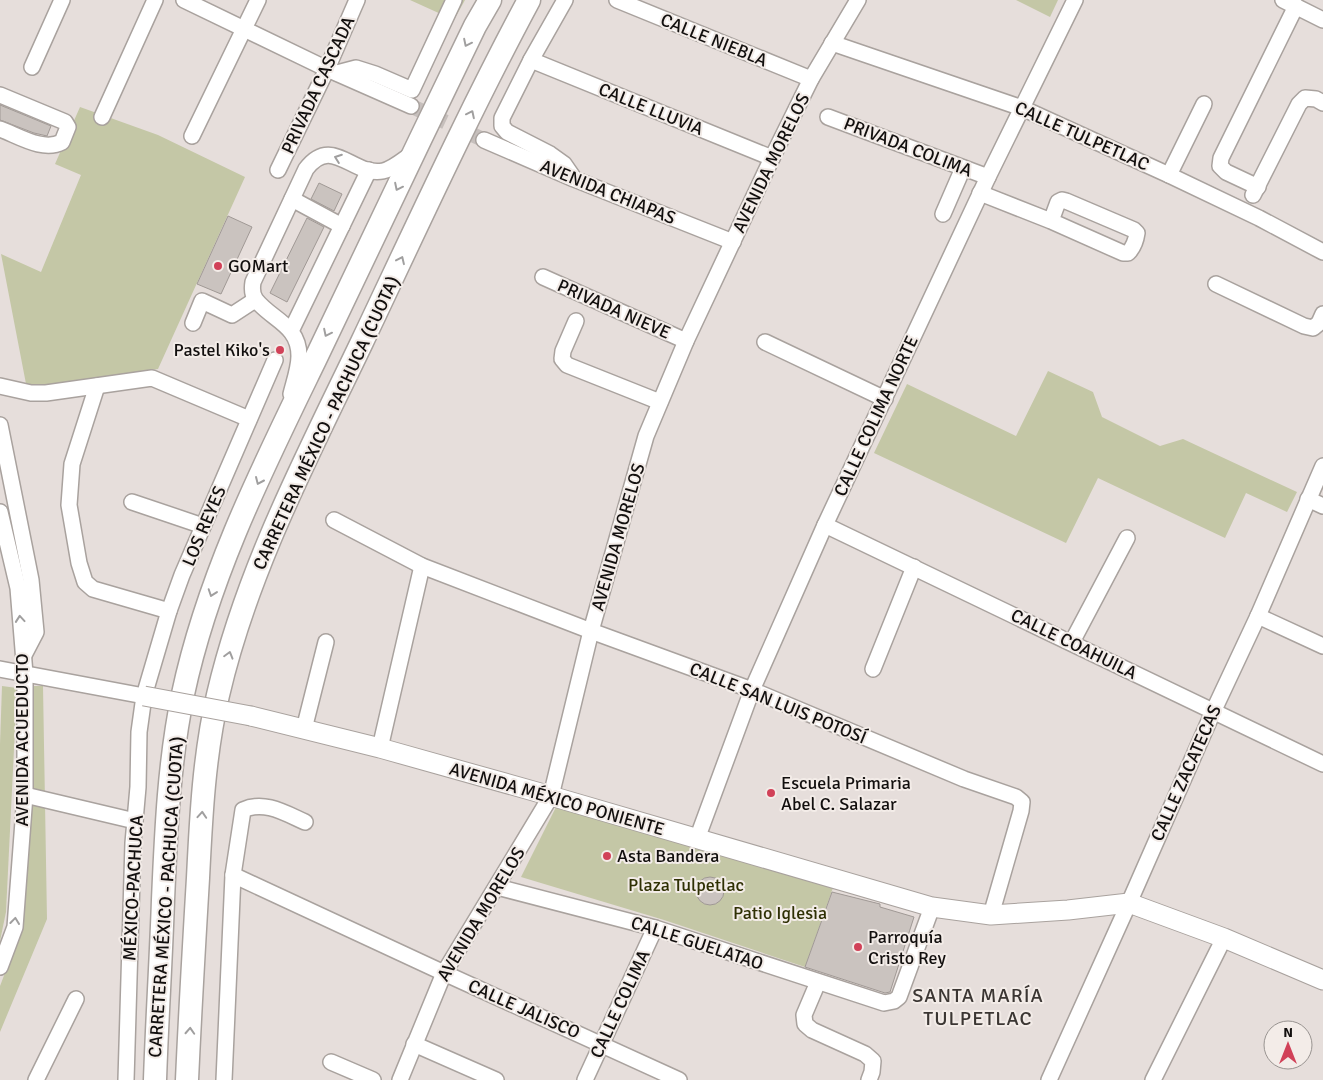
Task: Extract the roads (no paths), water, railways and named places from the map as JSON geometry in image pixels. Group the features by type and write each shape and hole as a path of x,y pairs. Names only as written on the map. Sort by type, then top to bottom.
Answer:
{"highway":[{"name":"CARRETERA MÉXICO - PACHUCA (CUOTA)","path":"155,1080 167,829 174,744 194,647 211,593 229,547 286,420 475,26 490,0"},
{"name":"CARRETERA MÉXICO - PACHUCA (CUOTA)","path":"187,1080 203,794 218,695 239,619 261,560 301,469 453,150 529,0"}],"main road":[{"name":"AVENIDA MÉXICO PONIENTE","path":"144,696 251,716 380,748 932,907 991,915 1068,910 1129,903 1224,938 1323,980"}],"street":[{"path":"32,67 62,0"},
{"path":"102,117 155,0"},
{"path":"184,0 332,71 411,106"},
{"path":"192,136 258,0"},
{"name":"PRIVADA CASCADA","path":"278,170 332,71 357,0"},
{"path":"332,71 356,68 412,90 454,0"},
{"path":"565,0 531,60 502,118 502,126 507,132 550,154 564,164 574,179"},
{"name":"CALLE NIEBLA","path":"617,0 811,79"},
{"name":"AVENIDA MORELOS","path":"400,1080 444,973 551,796 591,631 646,436 686,341 772,158 811,79 858,0"},
{"name":"CALLE COLIMA NORTE","path":"697,839 752,690 825,525 980,193 1074,0"},
{"path":"1323,20 1289,3 1221,158 1220,166 1255,192 1299,104 1306,98 1323,103"},
{"name":"CALLE TULPETLAC","path":"832,43 1022,108 1259,218 1323,252"},
{"name":"CALLE LLUVIA","path":"531,60 772,158"},
{"path":"0,95 65,122 68,127 62,142 54,146 43,146 0,129"},
{"path":"1169,175 1204,104"},
{"name":"PRIVADA COLIMA","path":"828,117 988,177"},
{"name":"AVENIDA CHIAPAS","path":"484,140 574,179 733,242"},
{"path":"286,420 299,356 296,341 292,331 255,300 252,290 253,282 306,169 313,160 322,155 331,155 369,170 381,172 414,152"},
{"path":"943,214 963,168"},
{"path":"292,331 369,170"},
{"path":"980,193 1051,221 1123,253 1128,253 1131,250 1137,233 1134,230 1062,200 1058,202 1051,221"},
{"path":"292,199 342,226"},
{"name":"PRIVADA NIEVE","path":"543,277 686,341"},
{"path":"1216,284 1304,326 1312,328 1319,323 1323,314"},
{"path":"192,323 202,301 232,314 255,300"},
{"path":"576,321 563,351 562,359 567,365 660,402"},
{"path":"765,342 885,399"},
{"name":"LOS REYES","path":"144,696 169,611 182,575 275,360"},
{"path":"0,386 31,393 46,393 152,378 249,419"},
{"path":"97,386 72,464 68,504 79,563 85,582 92,589 169,611"},
{"path":"0,425 31,580 36,632 24,655"},
{"name":"CALLE ZACATECAS","path":"1049,1080 1213,712 1258,616 1323,466"},
{"path":"1308,499 1323,506"},
{"path":"132,502 204,526"},
{"name":"AVENIDA ACUEDUCTO","path":"0,512 18,588 25,674 25,795 15,927 0,967"},
{"name":"CALLE SAN LUIS POTOSÍ","path":"334,520 422,566 752,690 964,779 1016,797 1022,802 991,915"},
{"name":"CALLE COAHUILA","path":"825,525 1323,764"},
{"path":"1072,642 1127,538"},
{"path":"380,748 422,566"},
{"path":"873,669 914,567"},
{"path":"1258,616 1323,646"},
{"path":"304,729 326,642"},
{"path":"0,669 144,696"},
{"name":"MÉXICO-PACHUCA","path":"126,1080 133,843 139,732 144,696"},
{"path":"25,795 135,821"},
{"path":"224,1080 233,875 243,810 252,806 274,808 305,822"},
{"name":"CALLE JALISCO","path":"233,875 679,1080"},
{"name":"CALLE GUELATAO","path":"497,887 655,928 884,1003 894,1001 899,997 932,907"},
{"name":"CALLE COLIMA","path":"585,1080 655,928"},
{"path":"1153,1080 1224,938"},
{"path":"818,982 804,1015 805,1024 812,1030 865,1054 873,1061 869,1080"},
{"path":"36,1080 76,999"},
{"path":"414,1044 496,1080"},
{"path":"331,1062 372,1080"}],"tunnel":[{"path":"411,106 484,140"}],"place":[{"name":"GOMart","path":"218,266"},
{"name":"Pastel Kiko's","path":"280,350"},
{"name":"Escuela Primaria Abel C. Salazar","path":"771,793"},
{"name":"Asta Bandera","path":"607,856"},
{"name":"Parroquía Cristo Rey","path":"858,947"}],"district":[{"name":"SANTA MARÍA TULPETLAC","path":"978,1006"}],"park label":[{"name":"Plaza Tulpetlac","path":"686,885"},
{"name":"Patio Iglesia","path":"780,913"}]}
